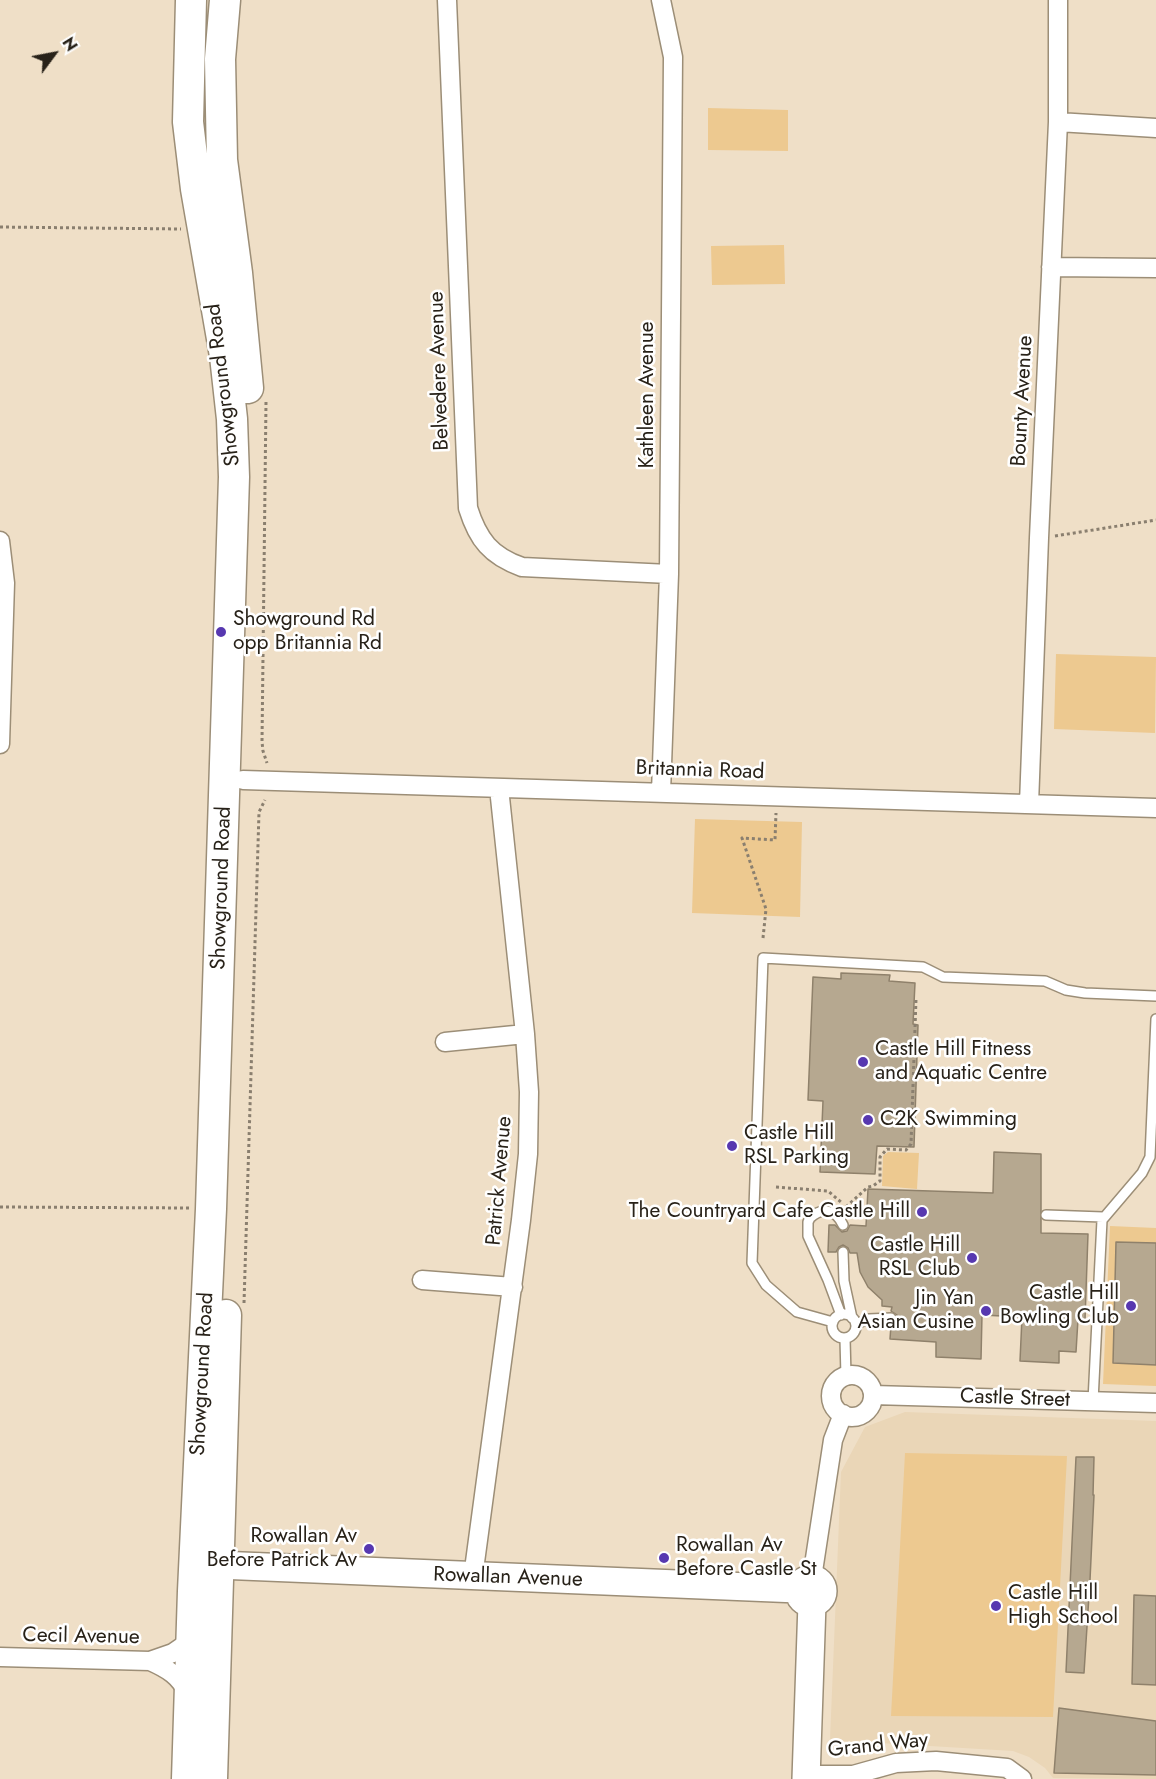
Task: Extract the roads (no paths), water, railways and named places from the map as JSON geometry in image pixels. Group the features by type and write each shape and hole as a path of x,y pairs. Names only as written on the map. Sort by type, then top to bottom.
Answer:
{"main road":[{"name":"Showground Road","path":"191,0 188,122 202,230 225,356 232,419 234,477 211,1197 206,1565 212,1779"},
{"name":"Showground Road","path":"188,1779 192,1640 206,1565 243,780 251,420 237,273 222,160 220,59 225,0"}],"street":[{"name":"Belvedere Avenue","path":"447,0 468,508 474,526 493,552 506,561 522,567 669,574"},
{"name":"Kathleen Avenue","path":"661,792 669,574 673,57 662,0"},
{"name":"Bounty Avenue","path":"1029,804 1058,122 1058,0"},
{"path":"1058,122 1156,128"},
{"path":"1051,267 1156,268"},
{"path":"0,541 5,583 0,744"},
{"name":"Britannia Road","path":"243,780 1156,808"},
{"name":"Patrick Avenue","path":"473,1577 513,1287 528,1154 529,1092 525,1034 499,788"},
{"path":"445,1042 525,1034"},
{"path":"422,1280 513,1287"},
{"path":"857,1375 863,1378 869,1383 873,1395 871,1406 858,1416 843,1414 837,1410 831,1398 832,1389 836,1383 846,1376 857,1375"},
{"name":"Castle Street","path":"873,1395 1156,1403"},
{"path":"806,1777 808,1590 833,1440 843,1414"},
{"name":"Rowallan Avenue","path":"206,1565 808,1590"},
{"name":"Cecil Avenue","path":"0,1657 150,1661 173,1653 192,1640"},
{"path":"150,1661 168,1668 178,1676 190,1701"},
{"name":"Grand Way","path":"806,1777 854,1775 896,1763 936,1761 1007,1768 1022,1779"}],"lane":[{"path":"833,1322 797,1312 766,1285 752,1263 763,958 923,967 943,977 1045,981 1066,990 1085,993 1156,996"},
{"path":"1093,1401 1100,1231 1104,1217 1137,1180 1150,1157 1156,1019"},
{"path":"841,1315 807,1229 810,1218 822,1211 836,1214 843,1225"},
{"path":"1046,1215 1104,1217"},
{"path":"843,1252 844,1281 854,1321 854,1334 845,1338 834,1334 833,1322 841,1315 847,1315 854,1321 891,1318"},
{"path":"845,1338 846,1376"}],"place":[{"name":"Showground Rd opp Britannia Rd","path":"221,632"},
{"name":"Castle Hill Fitness and Aquatic Centre","path":"863,1062"},
{"name":"C2K Swimming","path":"868,1120"},
{"name":"Castle Hill RSL Parking","path":"732,1146"},
{"name":"The Countryard Cafe Castle Hill","path":"922,1212"},
{"name":"Castle Hill RSL Club","path":"972,1258"},
{"name":"Castle Hill Bowling Club","path":"1131,1306"},
{"name":"Jin Yan Asian Cusine","path":"986,1311"},
{"name":"Rowallan Av Before Patrick Av","path":"369,1549"},
{"name":"Rowallan Av Before Castle St","path":"664,1558"},
{"name":"Castle Hill High School","path":"996,1606"}]}
